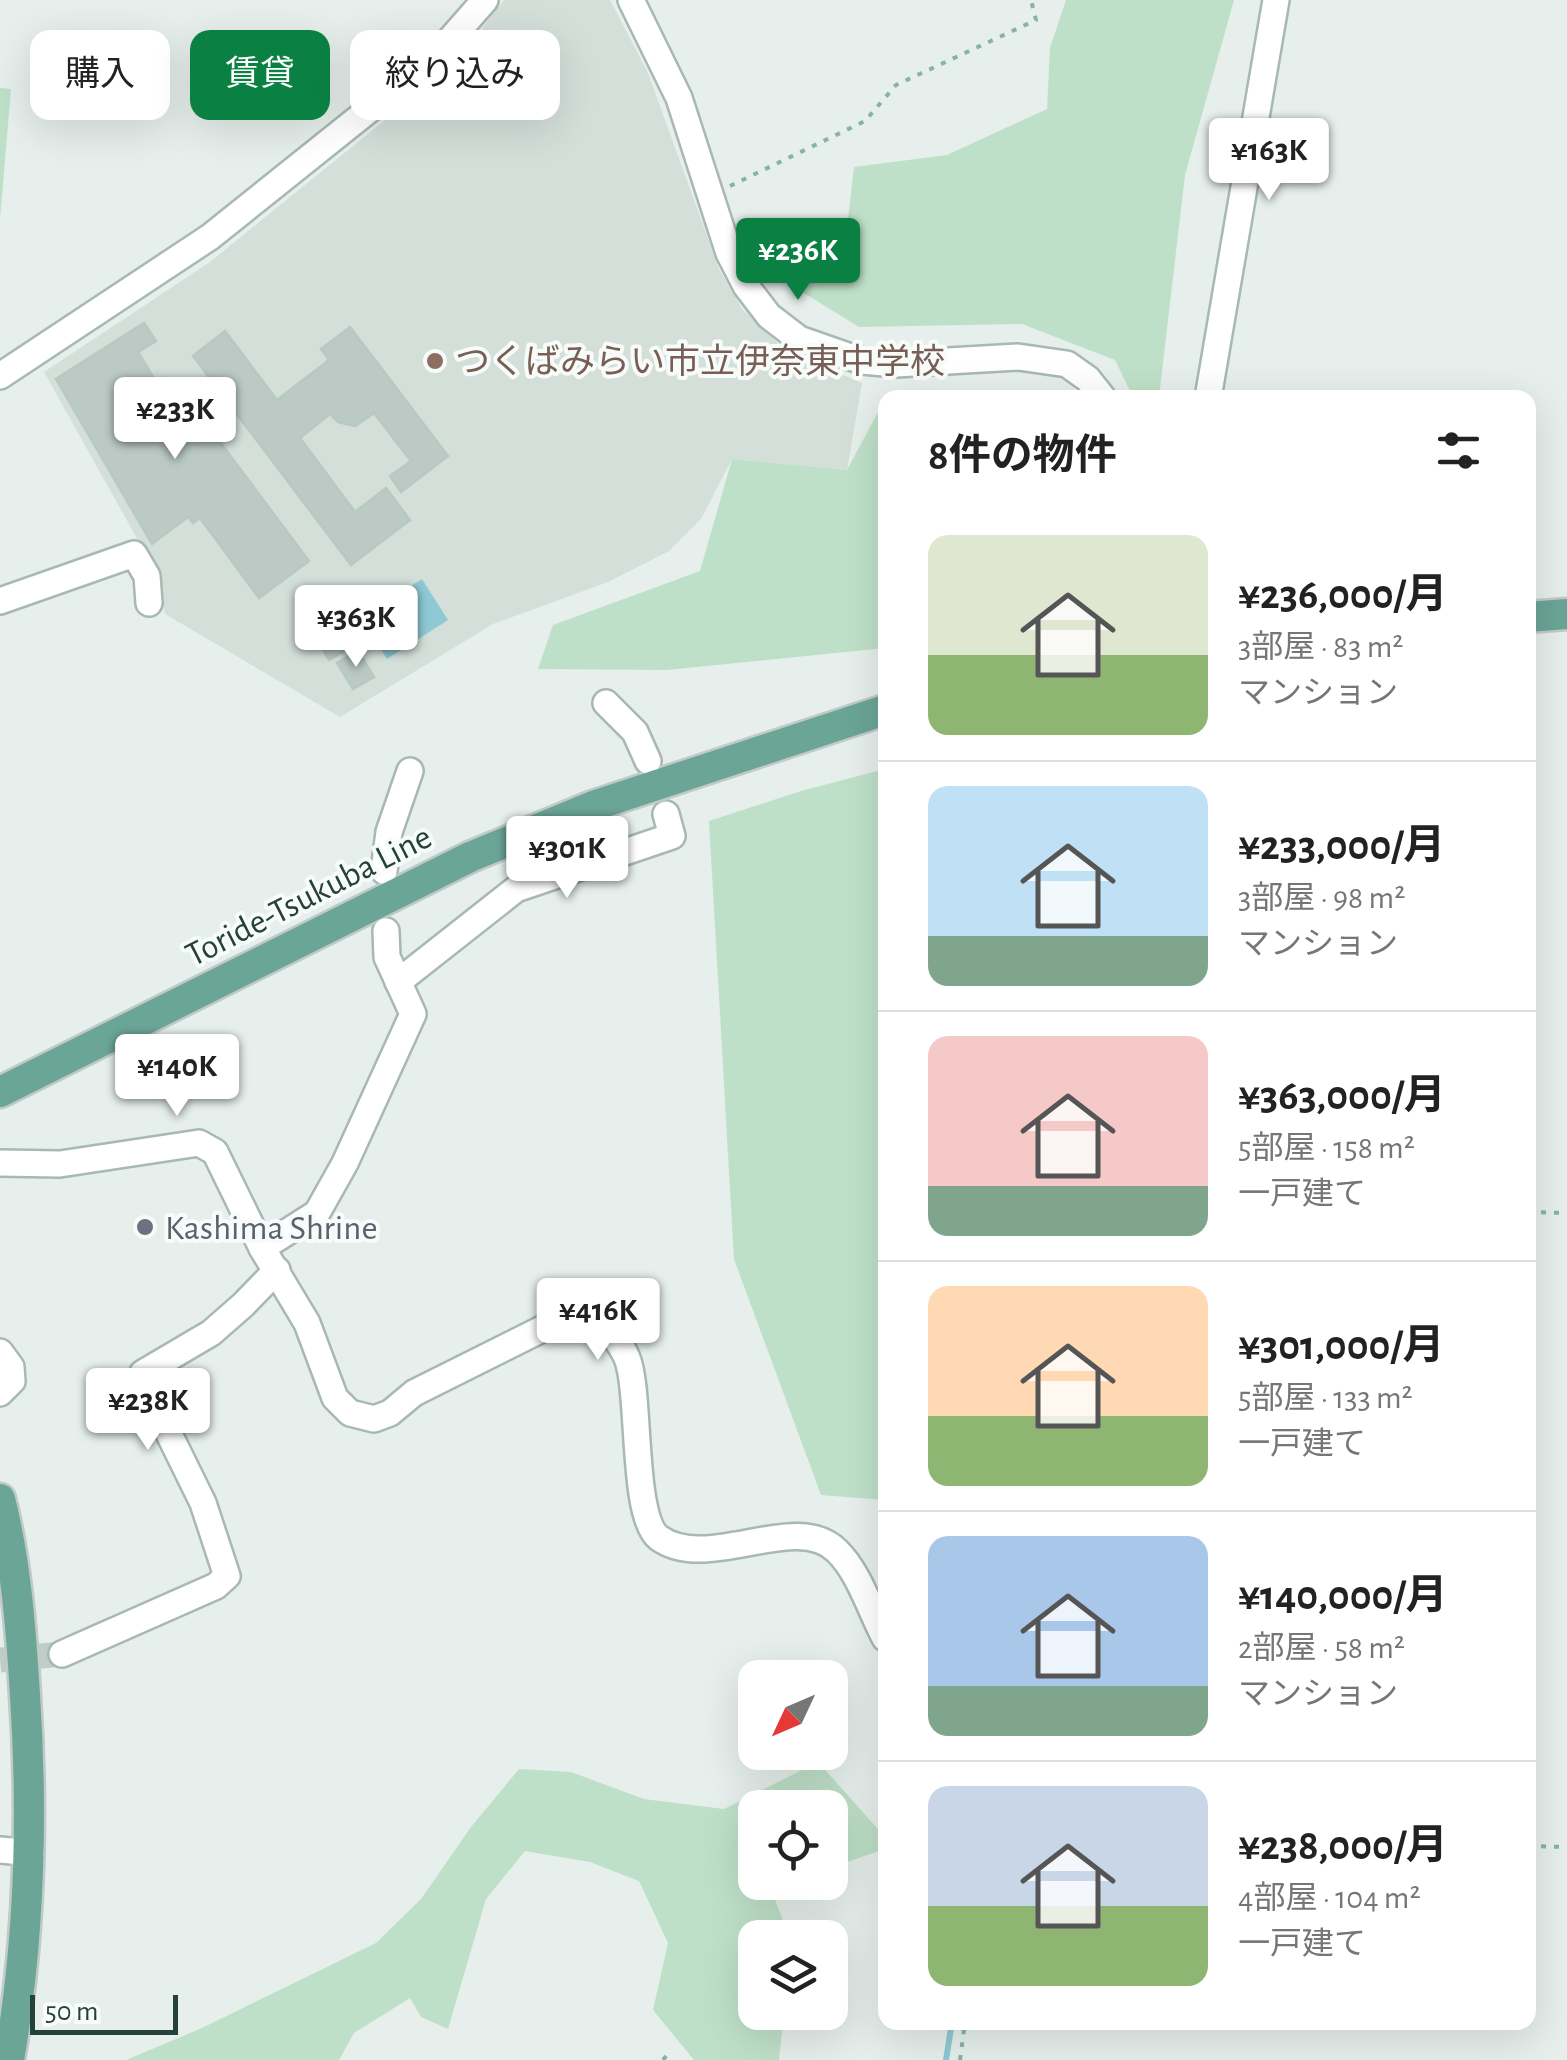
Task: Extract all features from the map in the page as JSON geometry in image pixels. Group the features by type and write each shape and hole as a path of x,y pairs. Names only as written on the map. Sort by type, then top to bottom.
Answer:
{"main road":[{"path":"1536,616 1567,614"},
{"name":"Toride-Tsukuba Line","path":"0,1092 470,856 593,806 878,712"},
{"path":"0,1499 11,1558 25,1692 31,1852 23,1959 9,2060"},
{"path":"0,1561 25,1692"}],"street":[{"path":"0,376 210,237 435,57 485,0"},
{"path":"631,0 679,98 729,253 746,286 769,316 799,339 862,361 896,364 1042,359 1067,364 1097,390"},
{"path":"1209,390 1276,0"},
{"path":"0,600 134,554 147,576 149,603"},
{"path":"606,703 636,732 648,761"},
{"path":"384,871 389,832 410,771"},
{"path":"398,982 516,889 672,836 666,814"},
{"path":"262,1248 317,1213 346,1163 412,1014 386,957 386,931"},
{"path":"0,1163 60,1164 199,1143 215,1152 262,1248 307,1323 336,1398 350,1413 374,1419 414,1393 578,1311 597,1314 628,1360 635,1446 652,1531 663,1540 680,1545 719,1548 802,1535 822,1540 839,1552 878,1625"},
{"path":"62,1654 216,1586 226,1576 203,1503 143,1373 212,1332 277,1270"},
{"path":"0,1352 11,1367 12,1382 0,1393"},
{"path":"0,1850 31,1852"}],"path":[{"path":"712,195 865,120 896,85 1036,20 1031,0"},
{"path":"1536,1212 1567,1213"},
{"path":"1536,1846 1567,1847"},
{"path":"960,2060 964,2030"}],"shaded area":[{"name":"つくばみらい市立伊奈東中学校","path":"504,0 610,0 648,73 719,269 742,309 785,350 862,383 847,470 732,459 701,519 669,551 608,582 493,624 340,717 165,614 158,576 44,372 210,262 385,120 560,120 560,30 481,30"}],"green space":[{"path":"1066,0 1234,0 1185,175 1160,390 1130,390 1115,360 1022,324 859,327 799,290 846,236 854,167 947,155 1047,109 1050,48"},
{"path":"0,88 11,89 0,219"},
{"path":"878,412 878,649 667,670 538,669 553,625 700,571 732,459 847,470"},
{"path":"878,771 878,1499 821,1495 734,1259 709,821"},
{"path":"519,1769 571,1772 644,1799 724,1809 738,1802 738,1900 775,1900 783,1920 738,1920 738,2030 782,2030 779,2060 694,2060 653,2010 668,1943 639,1881 590,1862 525,1851 486,1899 448,2029 421,2017 410,1998 354,2033 339,2060 126,2060 202,2028 376,1943 421,1899 471,1827"},
{"path":"802,1770 825,1770 843,1790 762,1790"},
{"path":"848,1796 878,1829 878,1851 848,1862"}],"water":[{"path":"422,579 448,620 387,659 361,617"}],"building":[{"path":"144,323 156,341 138,352 156,382 162,378 168,387 175,382 309,561 259,598 200,518 193,523 188,517 152,544 56,379"},
{"path":"350,327 448,456 401,492 390,476 411,461 374,413 355,426 338,422 330,414 300,438 355,512 386,488 410,520 351,565 193,356 225,331 277,400 329,360 321,349"},
{"path":"330,625 345,650 329,660 314,634"},
{"path":"358,651 374,677 353,689 337,663"}],"waterway":[{"path":"946,2060 951,2030"}],"tunnel":[{"path":"0,1660 62,1654"}],"place":[{"name":"つくばみらい市立伊奈東中学校","path":"435,361"},
{"name":"Kashima Shrine","path":"145,1227"}]}
